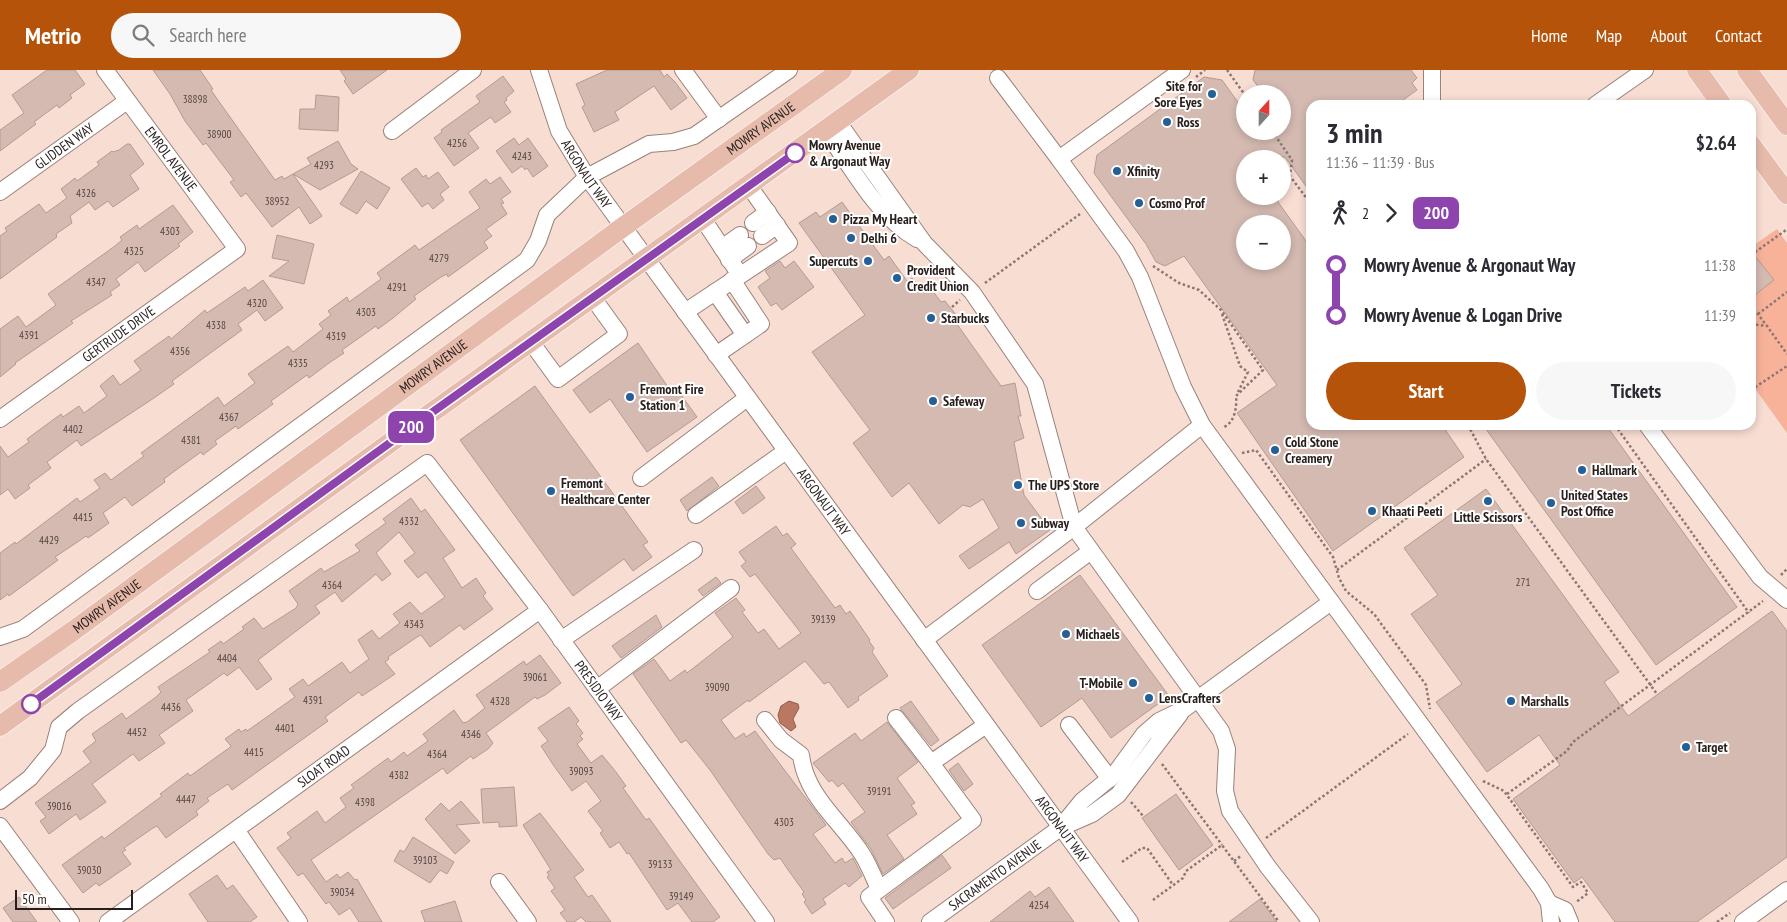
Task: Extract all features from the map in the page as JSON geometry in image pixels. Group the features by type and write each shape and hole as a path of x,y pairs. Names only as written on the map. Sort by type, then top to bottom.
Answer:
{"main road":[{"name":"MOWRY AVENUE","path":"0,682 73,631 623,227 842,70"},
{"path":"0,726 909,70"},
{"path":"1697,70 1718,100"},
{"path":"1747,70 1787,125"},
{"path":"1756,152 1787,194"}],"street":[{"name":"EMROL AVENUE","path":"105,70 237,248"},
{"path":"392,131 473,70"},
{"name":"ARGONAUT WAY","path":"539,70 559,131 587,177 1130,922"},
{"path":"683,70 719,119"},
{"path":"0,637 23,629 527,260 538,241 547,215 587,177 648,144 673,142 694,136 789,70"},
{"path":"1432,70 1432,100"},
{"path":"1603,100 1645,70"},
{"path":"1059,159 1180,74"},
{"path":"998,78 1126,251 1140,277 1183,387 1202,425 1421,724 1549,903 1567,916"},
{"name":"GLIDDEN WAY","path":"0,192 127,100"},
{"path":"832,127 871,195 891,219 907,233 924,243 972,292 1035,384 1074,527 1198,699 1225,740 1226,800 1230,811 1254,847 1311,922"},
{"path":"685,312 789,242 749,186"},
{"path":"757,230 772,218"},
{"path":"703,220 725,254 761,324 716,355"},
{"path":"725,254 744,240"},
{"name":"GERTRUDE DRIVE","path":"0,419 237,248"},
{"path":"714,292 745,335"},
{"path":"531,342 558,379 619,334 593,298"},
{"path":"641,478 747,398"},
{"path":"924,640 1074,527 1202,425"},
{"path":"1651,430 1760,577 1787,600"},
{"path":"696,515 786,451"},
{"name":"PRESIDIO WAY","path":"0,801 30,778 53,750 59,727 78,711 427,463 540,610 766,922"},
{"path":"561,640 694,550"},
{"path":"1037,591 1092,551"},
{"path":"597,689 731,588"},
{"path":"1060,828 1082,801 1110,779 1144,734 1159,721 1184,709 1331,602"},
{"name":"SLOAT ROAD","path":"108,922 237,831 540,610"},
{"path":"1060,828 1092,814 1118,795 1184,709"},
{"path":"886,922 869,897 973,820 896,718"},
{"path":"764,720 780,740 801,755 803,772 823,807 862,854 880,889"},
{"path":"1069,725 1110,779"},
{"path":"931,763 986,726"},
{"path":"0,826 71,922"},
{"name":"SACRAMENTO AVENUE","path":"930,922 1060,828"},
{"path":"237,831 299,922"},
{"path":"500,882 528,922"},
{"path":"1743,922 1787,890"},
{"path":"1549,903 1552,922"}],"path":[{"path":"1180,74 1206,70"},
{"path":"1227,70 1238,85"},
{"path":"1278,140 1292,160 1290,176 1306,197"},
{"path":"952,307 1092,206"},
{"path":"1756,251 1786,230"},
{"path":"1146,261 1179,284 1199,290 1221,310 1263,370 1236,396"},
{"path":"1758,314 1787,292"},
{"path":"1221,310 1240,366 1248,372 1236,396 1237,409 1226,427 1221,427 1226,433"},
{"path":"1756,311 1787,354"},
{"path":"1756,325 1767,326"},
{"path":"1756,387 1787,366"},
{"path":"1471,430 1486,459 1657,694"},
{"path":"1619,430 1749,613"},
{"path":"1234,861 1432,716 1426,686 1374,614 1346,591 1333,557 1256,450 1242,453 1236,446"},
{"path":"1337,570 1486,459"},
{"path":"1507,794 1567,751 1573,742 1749,613 1768,596"},
{"path":"1157,756 1279,922"},
{"path":"1479,780 1504,791 1573,888 1581,882 1588,893 1567,916"},
{"path":"1127,797 1144,818"},
{"path":"1153,900 1183,878 1186,871 1222,845"},
{"path":"1122,862 1142,848 1147,848 1173,885"}],"shaded area":[{"path":"1777,229 1787,243 1787,433 1756,390 1756,244"},
{"path":"789,701 798,704 799,708 793,719 796,727 791,731 780,723 778,715 781,706"}],"building":[{"path":"47,70 75,70 85,84 70,95 72,98 59,108 57,105 34,122 36,124 0,151 0,130 24,113 12,95"},
{"path":"153,70 200,70 213,89 211,90 275,180 282,176 284,179 293,174 322,216 310,224 299,207 272,227 246,193 241,197 230,182 234,180 206,143 203,145 185,121 170,94"},
{"path":"340,70 387,70 353,94 344,81 346,79"},
{"path":"607,70 660,70 664,77 667,74 675,82 687,98 671,110 654,86 615,112 619,120 594,132 582,107 585,105 576,84"},
{"path":"1255,70 1411,70 1417,78 1412,83 1417,90 1403,100 1306,100 1306,186 1291,165 1291,150 1236,150 1236,205 1280,205 1287,215 1236,215 1236,270 1291,270 1291,220 1306,241 1306,430 1446,430 1464,457 1333,551 1237,413 1277,385 1184,256 1165,266 1156,262 1146,244 1094,173 1097,155 1204,77 1222,80 1236,99 1236,140 1291,140 1291,85 1257,85 1253,80"},
{"path":"503,76 514,91 504,102 511,112 495,123 491,117 468,133 479,148 454,166 434,138 442,132 441,130 480,102 476,96"},
{"path":"316,95 339,97 338,131 299,129 300,109 315,109"},
{"path":"514,138 519,145 528,138 548,166 533,177 527,168 525,170 522,166 512,173 496,151"},
{"path":"338,141 351,164 358,169 320,190 293,174 311,164 307,158"},
{"path":"130,144 144,164 130,175 139,189 113,207 108,201 95,210 89,202 70,216 72,223 56,234 57,237 0,279 0,236 7,231 5,228 39,204 46,213 67,198 61,189 75,178 77,181 99,165 97,162 112,151 119,150"},
{"path":"416,168 423,177 426,175 428,179 438,172 449,187 440,194 444,200 433,209 428,203 422,207 401,179"},
{"path":"361,171 390,188 377,209 366,201 357,214 340,204"},
{"path":"500,177 511,192 501,199 504,203 501,204 507,214 486,229 492,236 484,242 488,248 448,277 447,274 441,277 414,296 416,299 393,318 378,329 376,326 342,350 344,353 309,378 307,375 271,401 273,404 238,429 236,426 215,441 217,444 203,455 201,452 164,479 165,482 132,506 125,497 103,513 109,523 88,538 86,536 55,557 58,560 9,596 8,594 0,600 0,553 15,542 16,544 77,498 80,502 100,488 94,480 105,473 111,480 144,456 141,453 218,397 224,406 255,383 248,374 288,346 293,352 323,329 319,324 331,315 328,311 347,297 349,302 381,279 377,273 415,245 419,250 480,208 469,192 486,179 490,184"},
{"name":"Safeway","path":"842,202 884,260 889,256 907,281 912,278 919,287 926,282 941,302 945,301 957,316 954,320 1001,386 1015,383 1021,416 1018,416 1024,438 1014,442 1024,495 1050,530 1016,554 1009,542 969,569 959,556 999,528 983,499 970,507 963,505 939,524 909,483 892,497 853,443 870,430 812,352 865,315 799,223 816,212 820,217"},
{"path":"173,205 193,232 178,244 180,246 145,272 138,262 116,279 120,285 110,292 112,295 71,321 73,323 15,363 0,377 0,329 18,316 26,327 56,305 48,294 115,246 122,240 120,237 137,225 139,229"},
{"path":"277,235 314,244 304,284 269,276 289,261 272,258"},
{"path":"1756,257 1774,280 1756,294"},
{"path":"780,261 785,268 794,261 814,287 782,310 776,303 771,306 758,287 770,278 765,271"},
{"path":"263,280 283,308 265,321 257,310 238,324 242,330 172,381 174,384 81,446 77,440 47,462 51,468 28,485 30,488 15,499 8,489 0,495 0,446 8,457 29,442 27,439 61,414 63,417 79,406 84,413 107,396 100,386 113,375 120,385 141,370 134,361 169,336 171,339 205,310 207,313 245,287 248,291"},
{"name":"Fremont Fire Station 1","path":"638,343 674,396 679,392 697,417 647,452 610,399 590,413 573,390"},
{"name":"Fremont Healthcare Center","path":"535,386 648,542 643,545 652,557 633,571 624,559 573,596 460,440"},
{"path":"1487,430 1610,430 1737,607 1656,665"},
{"path":"712,477 719,486 687,511 680,500"},
{"path":"756,486 765,498 743,514 735,502"},
{"path":"1486,489 1619,672 1604,682 1628,716 1772,611 1787,631 1787,857 1697,922 1615,922 1582,877 1574,883 1513,799 1560,765 1539,735 1487,772 1436,702 1462,684 1411,614 1438,595 1404,548"},
{"path":"411,498 421,512 425,509 455,550 443,558 462,588 476,578 486,593 483,596 493,609 464,630 460,625 430,647 421,635 388,657 389,659 385,662 395,674 362,696 359,692 325,717 328,721 232,790 228,784 207,798 209,801 196,811 198,815 166,838 157,826 124,848 126,850 122,852 131,864 99,886 96,883 83,893 62,865 102,836 104,839 162,796 160,794 188,773 190,776 229,748 231,746 225,739 239,729 241,732 246,729 247,731 295,697 289,689 303,679 308,686 342,662 350,673 369,659 358,640 372,630 379,639 400,623 393,614 410,602 421,614 445,597 426,572 418,578 404,561 415,553 399,532 376,553 391,574 382,581 376,574 342,602 335,592 315,606 320,613 258,660 272,679 257,690 239,667 227,676 224,673 186,700 193,711 159,735 165,743 139,761 133,754 92,784 106,802 80,820 76,814 49,834 40,821 46,817 35,803 91,762 83,751 96,741 92,734 122,713 126,719 161,692 158,687 210,652 208,650 221,641 223,644 244,629 242,627 254,618 263,629 296,608 298,604 289,591 321,568 324,572 360,551 355,545 386,523 383,519"},
{"path":"776,526 783,536 787,533 796,544 791,548 835,608 840,605 846,614 850,611 870,640 874,648 872,652 888,676 858,697 859,700 848,708 829,682 824,684 805,661 721,720 735,739 744,733 746,737 755,731 826,825 813,834 835,863 842,858 845,863 853,858 862,876 849,887 845,883 823,899 826,904 812,914 804,902 806,900 802,894 804,892 780,858 774,860 768,854 710,770 686,740 681,743 633,674 654,659 670,681 685,670 687,673 733,637 715,613 736,598 745,610 742,612 758,633 764,629 779,649 801,633 755,574 750,577 741,566 746,562 739,552"},
{"path":"1080,575 1169,696 1111,738 1082,698 1041,727 982,645"},
{"path":"716,577 721,583 703,596 698,590"},
{"path":"656,615 662,627 621,658 612,646"},
{"path":"540,655 561,683 545,695 537,699 535,697 486,733 493,743 488,749 473,759 471,756 447,774 443,768 311,860 326,882 337,874 340,878 348,872 355,880 357,879 382,922 359,922 350,908 339,915 329,902 326,904 303,873 298,876 277,848 291,838 287,833 317,811 325,823 346,807 340,798 354,788 351,785 388,758 391,762 404,752 407,756 428,741 423,734 454,710 463,723 467,722 485,708 476,695 524,661 526,665"},
{"path":"911,701 939,740 931,746 900,708"},
{"path":"569,707 579,721 576,724 583,733 580,736 583,739 577,744 591,763 602,755 616,772 626,786 623,788 646,820 649,818 720,917 713,922 692,922 678,903 667,910 629,853 627,854 619,842 610,848 600,833 603,831 588,811 601,801 586,781 572,791 554,766 541,746 548,741 538,728"},
{"path":"887,722 918,762 897,778 915,803 911,805 917,814 887,835 904,859 883,874 871,849 851,822 865,812 843,783 838,787 832,780 829,782 813,763 855,733 861,741"},
{"path":"958,763 973,784 964,791 949,770"},
{"path":"514,787 517,826 499,827 499,822 483,823 481,789"},
{"path":"1176,794 1213,845 1179,870 1142,818"},
{"path":"461,801 480,823 456,825 470,841 455,854 425,819 441,803 449,811"},
{"path":"540,813 584,870 574,877 588,897 592,895 611,922 586,922 581,917 574,922 567,922 560,913 565,910 551,891 555,888 547,877 549,876 547,872 551,870 523,825"},
{"path":"413,837 454,862 447,874 440,870 430,883 394,861 400,850 404,852"},
{"path":"942,855 951,868 893,909 885,898"},
{"path":"217,875 227,889 233,885 257,917 250,922 208,922 189,894"},
{"path":"1049,887 1074,922 990,922 1030,891 1035,897"},
{"path":"19,897 37,922 13,922 3,908"},
{"path":"1260,899 1277,922 1229,922"},
{"path":"455,901 462,922 425,922 421,911"}],"bus line":[{"name":"200","path":"31,704 413,426 795,153"}],"place":[{"name":"Site for Sore Eyes","path":"1212,94"},
{"name":"Ross","path":"1167,122"},
{"name":"Mowry Avenue & Argonaut Way","path":"795,153"},
{"name":"Xfinity","path":"1117,171"},
{"name":"Cosmo Prof","path":"1139,203"},
{"name":"Pizza My Heart","path":"833,219"},
{"name":"Delhi 6","path":"851,238"},
{"name":"Supercuts","path":"868,261"},
{"name":"Provident Credit Union","path":"897,278"},
{"name":"Starbucks","path":"931,318"},
{"name":"Fremont Fire Station 1","path":"630,397"},
{"name":"Safeway","path":"933,401"},
{"name":"Cold Stone Creamery","path":"1275,450"},
{"name":"Hallmark","path":"1582,470"},
{"name":"The UPS Store","path":"1018,485"},
{"name":"Fremont Healthcare Center","path":"551,491"},
{"name":"Little Scissors","path":"1488,501"},
{"name":"United States Post Office","path":"1551,503"},
{"name":"Khaati Peeti","path":"1372,511"},
{"name":"Subway","path":"1021,523"},
{"name":"Michaels","path":"1066,634"},
{"name":"T-Mobile","path":"1133,683"},
{"name":"LensCrafters","path":"1149,698"},
{"name":"Marshalls","path":"1511,701"},
{"name":"Target","path":"1686,747"}]}
